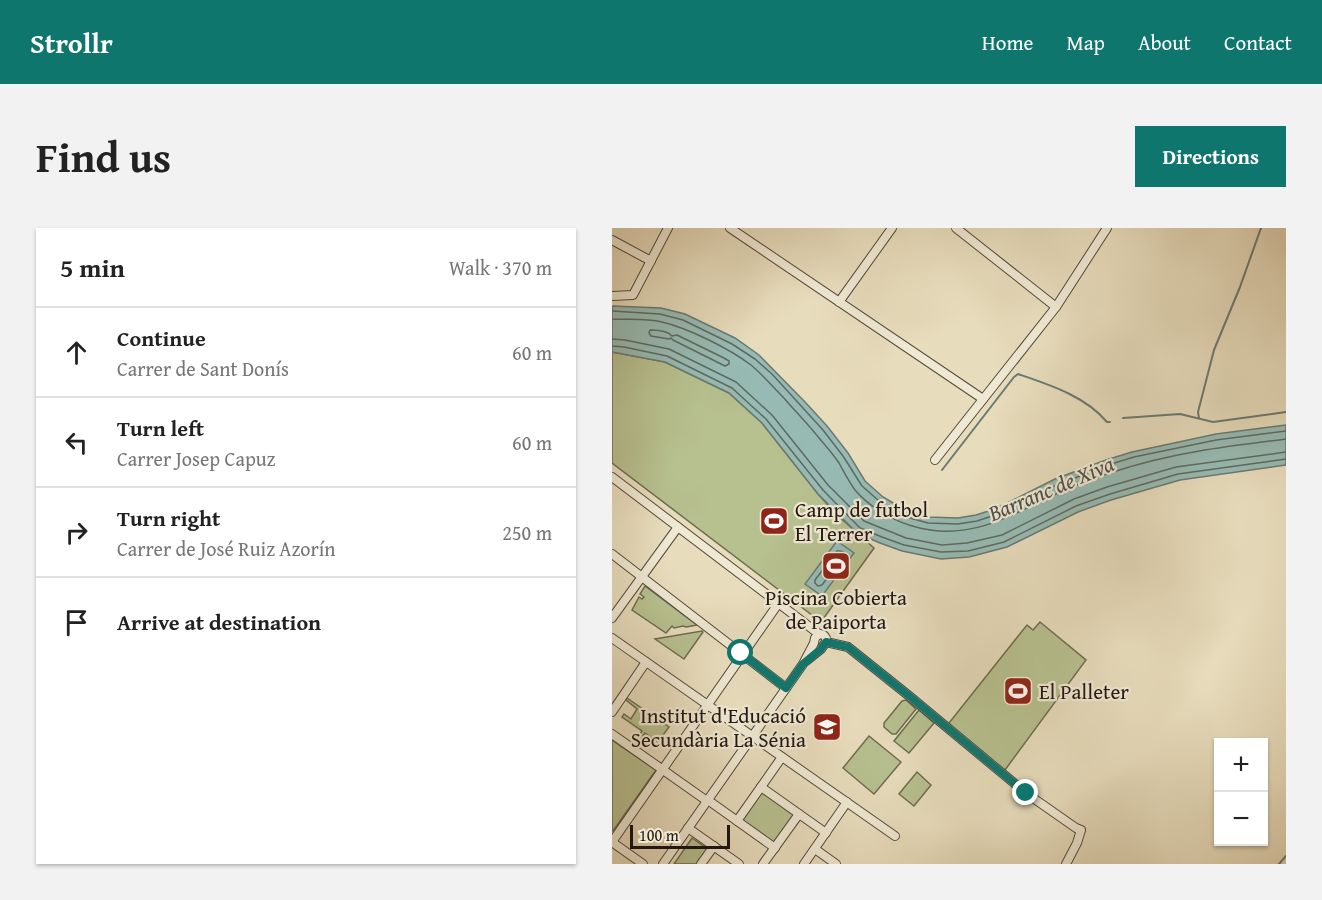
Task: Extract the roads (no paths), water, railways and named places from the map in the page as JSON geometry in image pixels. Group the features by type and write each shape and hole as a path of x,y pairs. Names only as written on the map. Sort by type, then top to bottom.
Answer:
{"street":[{"path":"612,296 634,294 668,228"},
{"path":"730,228 983,399"},
{"path":"839,302 892,228"},
{"path":"956,228 1056,307"},
{"path":"935,460 1056,307 1107,228"},
{"path":"612,240 651,261"},
{"path":"612,477 778,604 825,636 825,644 803,664"},
{"path":"612,618 678,527"},
{"path":"612,554 786,688"},
{"path":"643,864 612,842 778,604"},
{"path":"663,864 688,828 710,802 803,664 819,634"},
{"path":"612,638 895,836"},
{"path":"814,643 819,646 825,644 848,647 1026,793 1082,830 1066,864"},
{"path":"612,712 646,662"},
{"path":"612,734 775,848"},
{"path":"737,821 782,757"},
{"path":"761,787 826,833"},
{"path":"804,864 847,802"},
{"path":"763,864 799,814"},
{"path":"688,828 738,864"},
{"path":"701,864 714,846"},
{"path":"815,849 836,864"}],"water":[{"name":"Barranc de Xiva","path":"612,306 661,308 685,314 735,338 759,355 827,426 848,453 865,481 883,497 898,506 929,517 958,518 976,515 995,509 1055,479 1106,460 1132,452 1216,434 1286,425 1286,465 1180,480 1111,500 1078,512 1007,547 969,557 941,559 902,551 857,533 818,494 762,423 729,393 665,362 612,352"},
{"path":"837,541 854,553 822,596 805,584"}],"waterway":[{"path":"1199,418 1198,412 1214,350 1261,228"},
{"path":"942,470 1018,374 1078,398 1110,422"},
{"path":"1123,418 1180,414 1213,422 1286,412"},
{"path":"1279,864 1286,856"}],"place":[{"name":"Camp de futbol El Terrer","path":"774,521"},
{"name":"Piscina Cobierta de Paiporta","path":"836,566"},
{"name":"El Palleter","path":"1018,691"},
{"name":"Institut d'Educació Secundària La Sénia","path":"827,727"}]}
